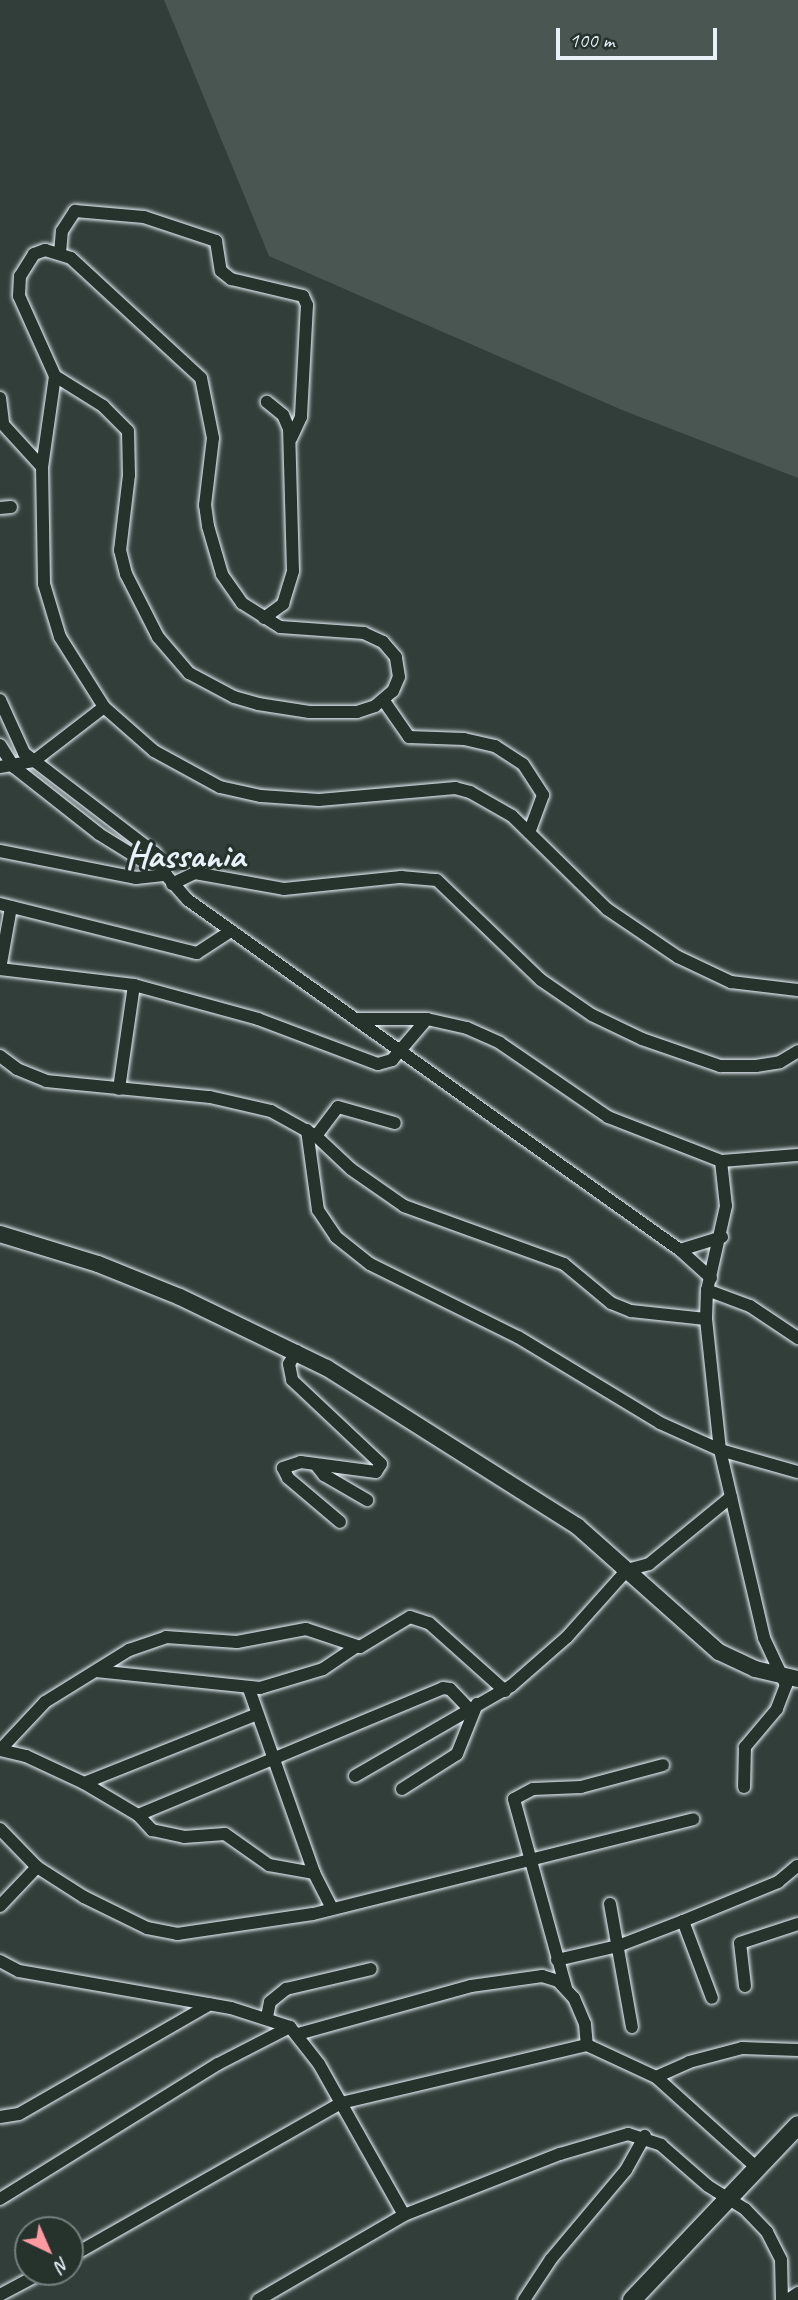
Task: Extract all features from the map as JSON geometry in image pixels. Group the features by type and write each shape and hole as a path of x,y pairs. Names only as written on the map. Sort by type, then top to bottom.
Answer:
{"main road":[{"path":"632,2300 798,2125"}],"street":[{"path":"60,253 62,231 75,211 144,217 216,241 219,268 232,279 303,296 307,305 301,417 291,438"},
{"path":"60,253 81,266 201,378 212,426 205,505 216,559 232,591 264,618 292,630 330,628 364,633 383,642 396,657 399,677 384,701 356,712 280,708 234,697 206,684 181,664 134,596 120,550 130,461 128,431 103,406 55,376 24,313 18,284 24,264 34,254 60,253"},
{"path":"55,376 42,467 42,566 53,621 104,708 172,763 237,792 318,800 455,788 500,807 607,909 678,957 731,982 798,990"},
{"path":"0,398 1,423 42,467"},
{"path":"264,618 283,604 292,585 291,438 283,415 267,402"},
{"path":"0,700 17,743 34,761 155,853 165,874"},
{"path":"384,701 409,737 464,739 495,746 523,764 543,795 529,833"},
{"path":"0,768 34,761 104,708"},
{"path":"0,745 14,767 99,834 165,874 229,932 355,1018 398,1053 680,1250 709,1284 750,1306 798,1338"},
{"path":"0,851 136,878 195,873 284,889 401,877 437,880 541,980 617,1027 720,1066 756,1066 798,1051"},
{"path":"229,932 197,953 5,906 0,969 134,985 258,1019 373,1064 387,1063 426,1019"},
{"path":"119,1089 134,985"},
{"path":"355,1018 449,1021 480,1034 608,1117 721,1161 798,1156"},
{"path":"0,1056 16,1069 46,1081 257,1106 312,1133 351,1169 404,1206 564,1264 611,1303 631,1311 706,1319"},
{"path":"395,1123 340,1106 332,1110 312,1133 317,1210 350,1250 575,1368 660,1423 720,1450 798,1472"},
{"path":"721,1161 727,1182 722,1237 709,1284 706,1319 720,1450 764,1638 790,1677"},
{"path":"0,1234 110,1269 223,1314 297,1351 551,1508 627,1570 719,1652 755,1669 790,1677"},
{"path":"680,1250 722,1237"},
{"path":"297,1351 289,1364 292,1380 382,1466 376,1472 297,1462 282,1470 340,1522"},
{"path":"316,1465 324,1475 367,1500"},
{"path":"355,1776 505,1691 548,1656 627,1570 649,1564 729,1491"},
{"path":"96,1671 248,1689 323,1669 356,1647 368,1645 400,1619 410,1617 438,1629 505,1691"},
{"path":"0,1750 46,1702 129,1650 166,1637 237,1642 306,1629 356,1647"},
{"path":"744,1787 744,1747 784,1696 790,1677"},
{"path":"138,1815 443,1688 450,1689 474,1707"},
{"path":"248,1689 272,1760 309,1849 314,1872 332,1908"},
{"path":"402,1789 457,1754 474,1707"},
{"path":"84,1783 257,1714"},
{"path":"0,1750 26,1756 84,1783 138,1815 154,1831 184,1837 225,1835 268,1865 314,1872"},
{"path":"587,2045 581,2010 566,1988 513,1804 519,1794 544,1787 581,1787 663,1765"},
{"path":"0,1829 37,1867 119,1917 161,1932 177,1934 332,1908 528,1857 693,1819"},
{"path":"557,1960 618,1946 683,1921 778,1882 797,1866"},
{"path":"0,1906 37,1867"},
{"path":"610,1904 632,2027"},
{"path":"683,1921 712,1998"},
{"path":"745,1986 740,1944 798,1924"},
{"path":"0,1961 19,1971 210,2004 267,2017 294,2031 341,2103 404,2215"},
{"path":"267,2017 270,2002 286,1989 371,1969"},
{"path":"0,2199 218,2064 294,2031 506,1977 550,1977 566,1988"},
{"path":"0,2117 19,2114 210,2004"},
{"path":"84,2249 341,2103 587,2045 656,2077 756,2167"},
{"path":"656,2077 689,2062 743,2048 798,2050"},
{"path":"524,2300 551,2259 626,2170 645,2136"},
{"path":"258,2300 404,2215 606,2137 645,2136 745,2209 772,2239 781,2260 782,2300"},
{"path":"0,2295 17,2286"},
{"path":"788,2300 798,2293"}],"shaded area":[{"path":"164,0 798,0 798,478 622,410 269,256"}],"district":[{"name":"Hassania","path":"185,855"}]}
